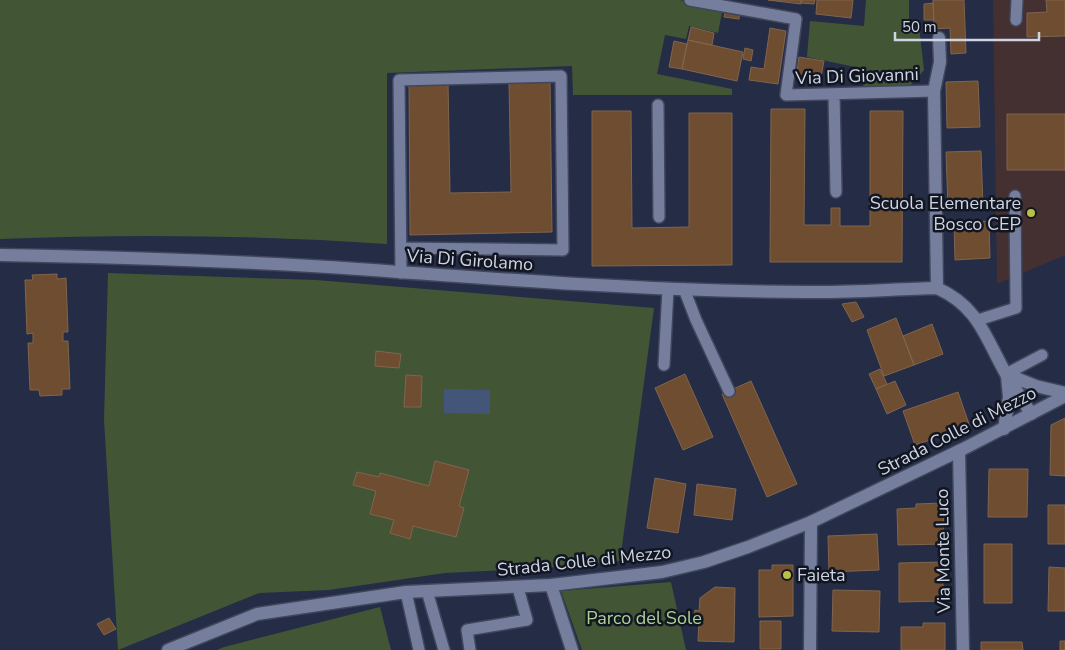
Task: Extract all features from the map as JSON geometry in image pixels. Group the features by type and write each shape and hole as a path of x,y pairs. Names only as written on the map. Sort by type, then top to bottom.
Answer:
{"street":[{"path":"939,38 940,62 934,91 937,288 956,297 978,320 1006,374 1031,414"},
{"name":"Via Di Girolamo","path":"0,255 147,258 668,289 807,292 937,288"},
{"path":"1006,374 1036,386 1065,394"},
{"path":"1004,429 1009,397 1006,374"},
{"name":"Strada Colle di Mezzo","path":"168,650 257,614 406,592 518,588 671,570 748,548 812,522 1004,429 1065,394"},
{"name":"Via Monte Luco","path":"959,451 963,650"},
{"path":"810,650 812,522"},
{"path":"551,585 572,650"}],"lane":[{"name":"Via Di Giovanni","path":"690,0 796,19 786,95 934,91"},
{"path":"1016,20 1017,0"},
{"path":"401,272 399,80 561,76 563,250 402,248"},
{"path":"834,94 836,192"},
{"path":"658,104 659,217"},
{"path":"978,320 1016,308 1015,196"},
{"path":"664,365 668,289"},
{"path":"684,289 696,320 729,391"},
{"path":"1006,374 1042,356"},
{"path":"470,650 467,630 527,620 518,588"},
{"path":"427,591 444,650"},
{"path":"406,592 419,650"}],"shaded area":[{"name":"Scuola Elementare Bosco CEP","path":"993,0 1046,0 1047,12 1027,13 1027,37 1065,36 1065,114 1007,114 1007,170 1065,170 1065,255 997,284"}],"green space":[{"path":"0,0 679,0 723,7 718,33 689,26 686,39 665,35 657,74 732,89 732,95 573,95 572,66 387,73 387,244 194,236 0,239"},
{"path":"866,0 909,0 909,28 919,27 924,70 908,88 863,90 865,69 807,57 810,21 864,26"},
{"path":"108,273 316,280 654,308 620,561 545,568 445,573 329,590 259,593 118,650 104,420"},
{"name":"Parco del Sole","path":"671,582 686,650 582,650 561,591"},
{"path":"380,607 391,650 217,650 224,647"}],"water":[{"path":"444,389 490,390 490,414 444,413"}],"building":[{"path":"768,0 801,0 801,4"},
{"path":"801,0 815,0 814,4 801,3"},
{"path":"817,0 853,0 851,18 816,14"},
{"path":"933,0 964,0 966,53 951,54 950,28 934,29"},
{"path":"1046,0 1065,0 1065,36 1027,37 1027,13 1047,12"},
{"path":"933,3 934,20 924,20 924,4"},
{"path":"726,8 740,10 739,19 724,17"},
{"path":"691,27 714,33 712,45 688,40"},
{"path":"770,28 786,31 778,84 749,80 751,67 764,69"},
{"path":"688,40 743,52 737,81 682,69"},
{"path":"674,41 687,44 682,69 669,67"},
{"path":"745,48 753,50 751,61 743,59"},
{"path":"799,57 824,61 820,82 796,78"},
{"path":"550,81 552,232 410,235 409,82 448,82 450,193 511,192 509,82"},
{"path":"978,81 980,127 947,128 946,82"},
{"path":"771,109 805,109 804,225 831,225 831,208 840,208 840,226 870,226 870,111 903,111 902,262 770,262"},
{"path":"592,111 631,111 632,228 689,227 689,113 732,113 732,265 592,266"},
{"path":"1007,114 1065,114 1065,170 1007,170"},
{"path":"981,151 983,207 948,208 946,152"},
{"path":"989,221 990,258 955,260 954,223"},
{"path":"57,274 57,279 66,278 68,332 63,332 63,341 68,341 70,389 62,389 62,395 40,396 39,390 30,390 28,343 33,343 33,333 27,334 25,280 33,280 32,275"},
{"path":"856,302 864,317 852,322 842,304"},
{"path":"896,318 914,365 884,376 867,330"},
{"path":"932,324 943,354 914,365 903,336"},
{"path":"376,351 401,354 399,368 375,366"},
{"path":"880,369 887,384 876,389 869,374"},
{"path":"685,374 713,437 683,450 655,388"},
{"path":"406,375 422,376 421,407 404,407"},
{"path":"751,381 797,484 767,497 722,394"},
{"path":"895,381 906,405 887,414 876,389"},
{"path":"958,392 970,427 915,445 903,411"},
{"path":"1065,418 1065,476 1050,475 1051,425"},
{"path":"435,461 469,470 459,506 464,508 456,537 413,526 410,539 390,533 394,520 370,514 376,491 353,485 357,472 379,477 380,473 429,486"},
{"path":"989,469 1028,469 1027,517 988,517"},
{"path":"655,478 686,484 678,533 647,528"},
{"path":"697,484 736,489 732,520 694,515"},
{"path":"943,503 944,544 898,545 897,509 916,508 916,504"},
{"path":"1048,505 1065,505 1065,544 1048,544"},
{"path":"877,534 879,570 829,572 828,536"},
{"path":"984,544 1012,544 1012,603 984,603"},
{"path":"943,562 943,601 899,602 899,563"},
{"path":"772,565 793,565 793,616 759,617 759,570 772,570"},
{"path":"1049,567 1065,568 1065,611 1048,611"},
{"path":"715,587 735,588 734,642 698,641 699,622 694,622 695,610 699,611 700,598"},
{"path":"833,590 880,591 879,632 832,631"},
{"path":"109,618 116,629 104,635 97,624"},
{"path":"760,621 781,621 781,649 760,649"},
{"path":"923,623 945,623 945,650 901,650 901,627 923,627"},
{"path":"1060,641 1065,641 1065,650 1060,650"},
{"path":"981,642 1022,642 1023,650 981,650"}],"place":[{"name":"Scuola Elementare Bosco CEP","path":"1031,213"},
{"name":"Faieta","path":"787,575"}]}
